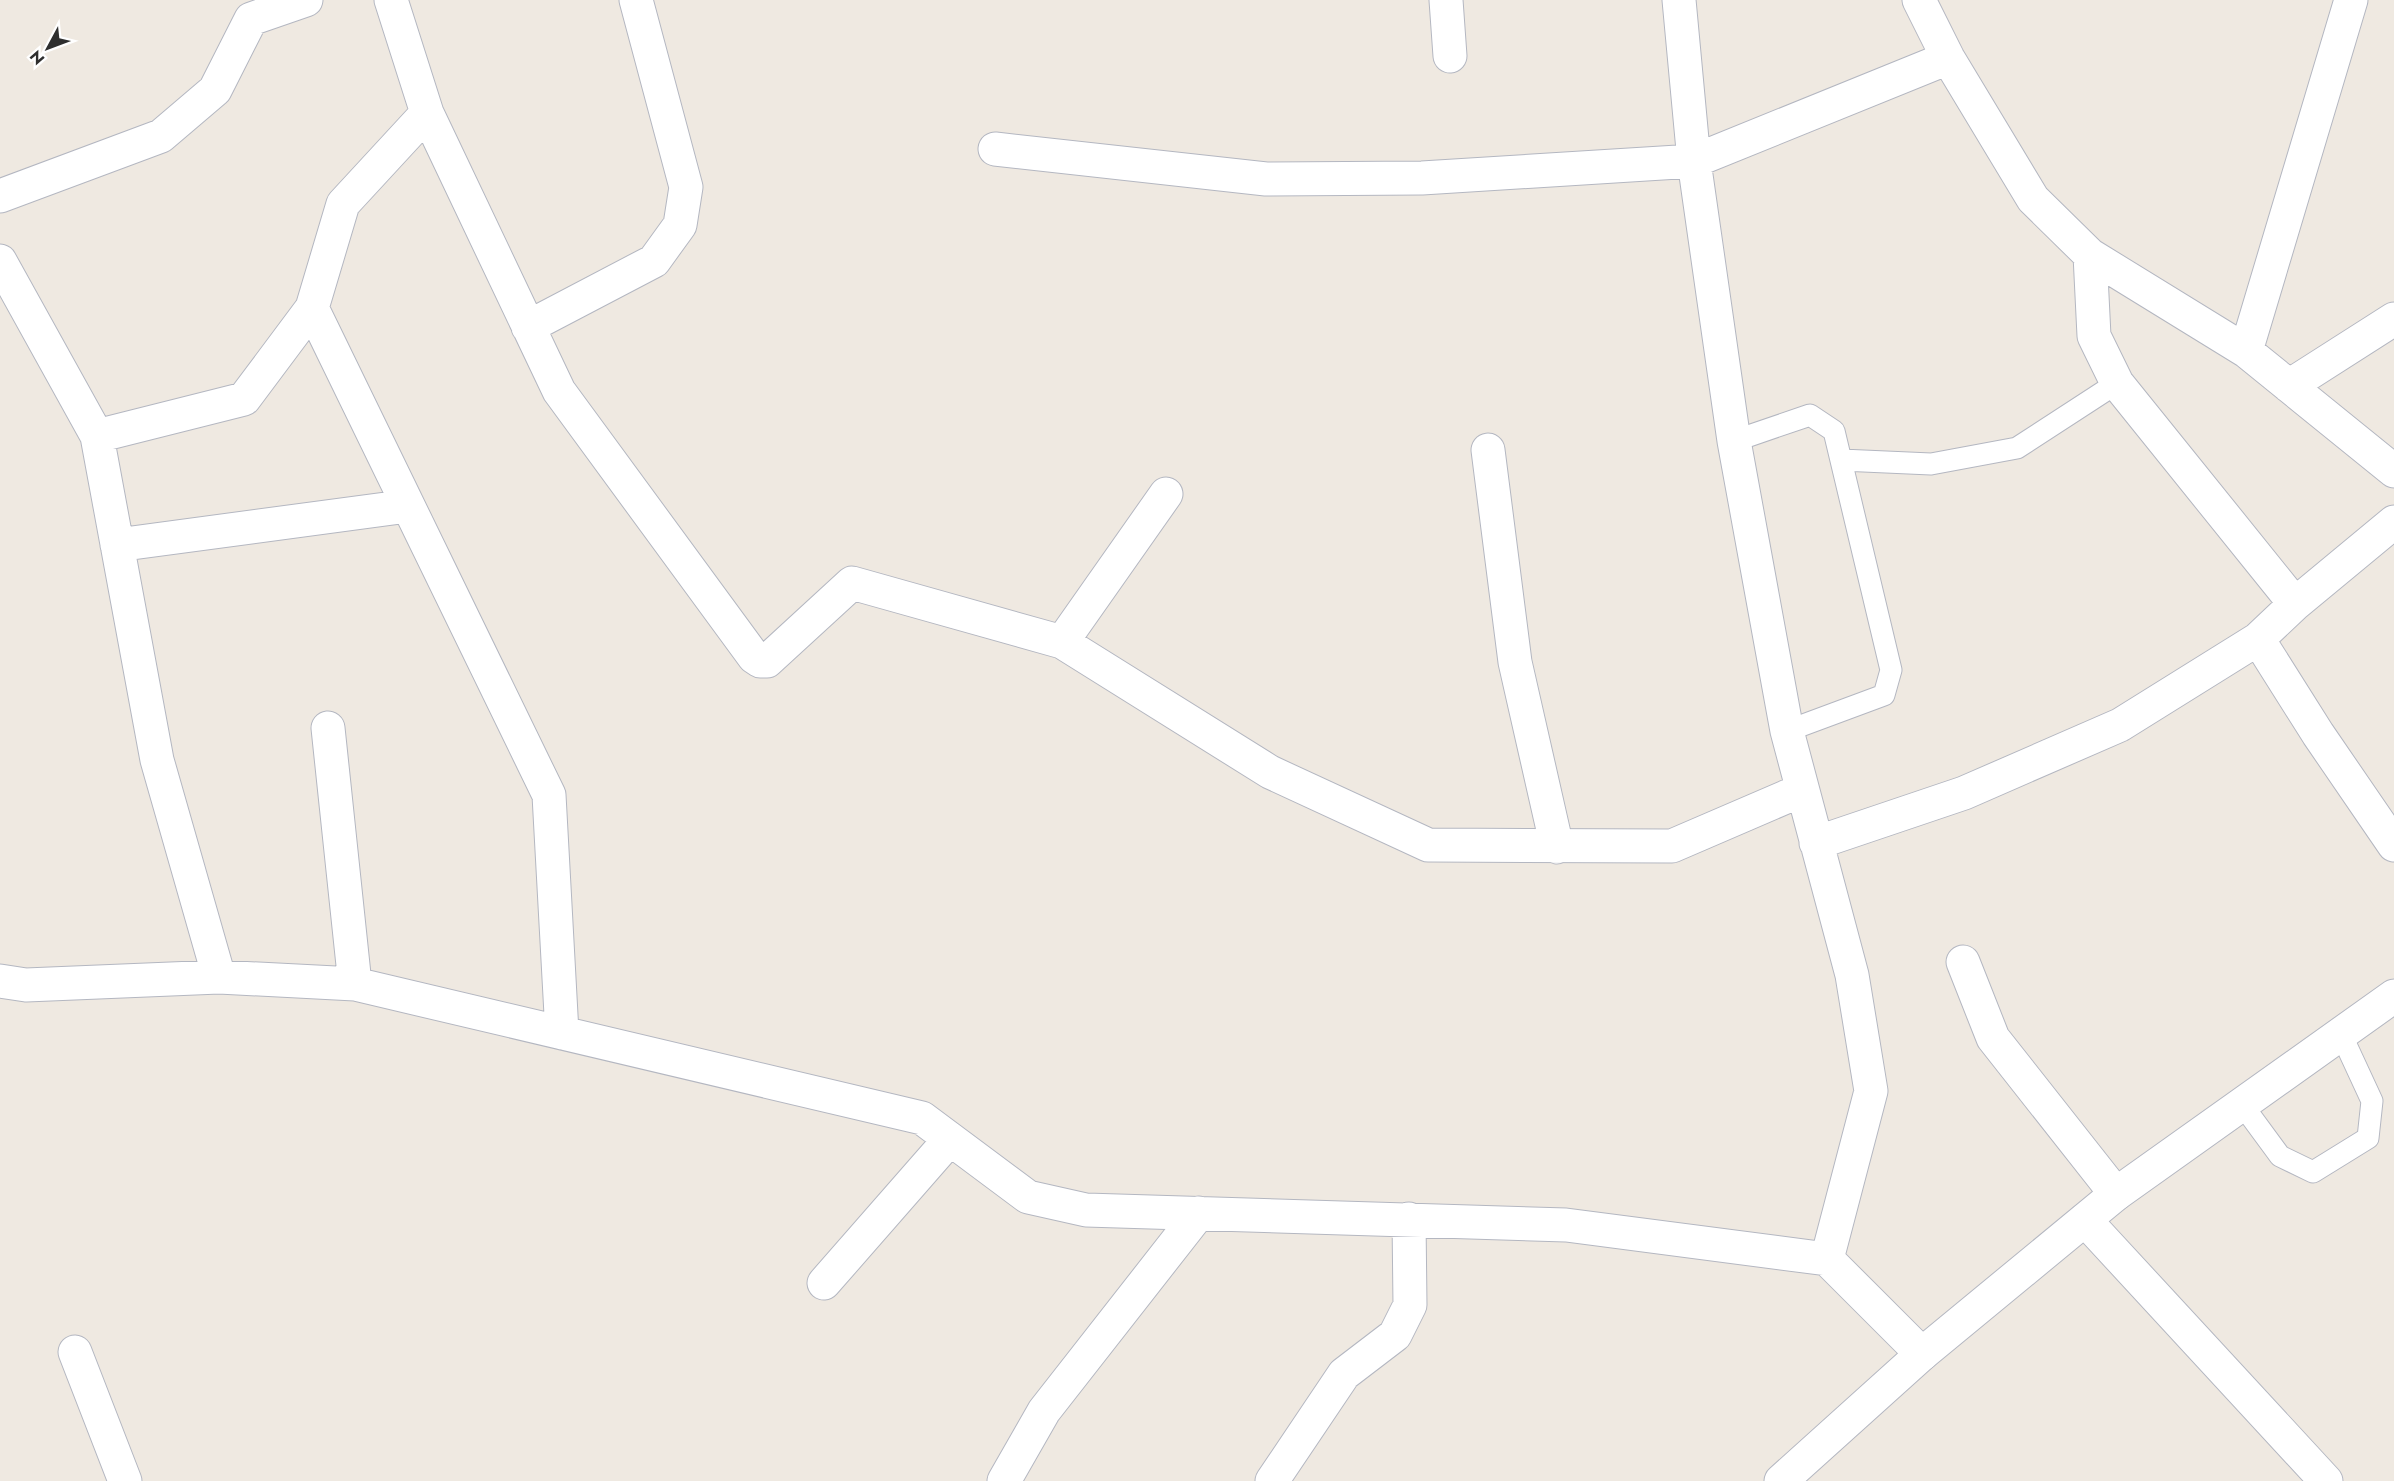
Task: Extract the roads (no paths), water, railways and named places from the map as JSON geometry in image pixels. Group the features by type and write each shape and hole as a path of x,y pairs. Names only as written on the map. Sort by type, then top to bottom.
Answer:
{"street":[{"path":"0,196 162,136 215,90 251,19 306,0"},
{"path":"391,0 427,114 559,391 754,657 760,662 767,660 852,583 1062,642 1270,772 1428,845 1672,846 1802,790"},
{"path":"528,327 654,261 680,225 686,187 636,0"},
{"path":"1446,0 1450,56"},
{"path":"1679,0 1694,161 1734,441 1787,731 1852,975 1871,1091 1827,1258"},
{"path":"1919,0 1948,58 2033,199 2090,255 2246,351 2394,471"},
{"path":"2246,351 2351,0"},
{"path":"995,149 1266,179 1422,178 1694,161 1948,58"},
{"path":"97,436 244,399 312,308 343,204 427,114"},
{"path":"2090,255 2094,336 2117,383 2295,604"},
{"path":"0,261 97,436 157,760 219,977"},
{"path":"312,308 549,795 562,1033"},
{"path":"2289,386 2394,319"},
{"path":"1488,450 1515,662 1557,847"},
{"path":"1062,642 1166,494"},
{"path":"117,544 408,506"},
{"path":"1816,843 1964,793 2120,725 2258,639 2295,604 2394,522"},
{"path":"2258,639 2318,734 2394,845"},
{"path":"328,728 355,984"},
{"path":"1963,962 1993,1038 2116,1194"},
{"path":"0,981 26,985 219,977 355,984 922,1118 1028,1197 1086,1210 1566,1225 1827,1258 1922,1354"},
{"path":"1781,1481 1922,1354 2116,1194 2394,996"},
{"path":"824,1283 950,1138"},
{"path":"1004,1481 1044,1411 1199,1213"},
{"path":"1272,1481 1344,1374 1395,1335 1410,1305 1409,1219"},
{"path":"2085,1220 2326,1481"},
{"path":"75,1352 125,1481"}],"lane":[{"path":"1841,460 1931,464 2017,448 2117,383"},
{"path":"1734,441 1810,415 1834,431 1891,670 1884,694 1787,731"},
{"path":"2241,1103 2280,1156 2313,1172 2368,1138 2372,1101 2341,1034"}]}
